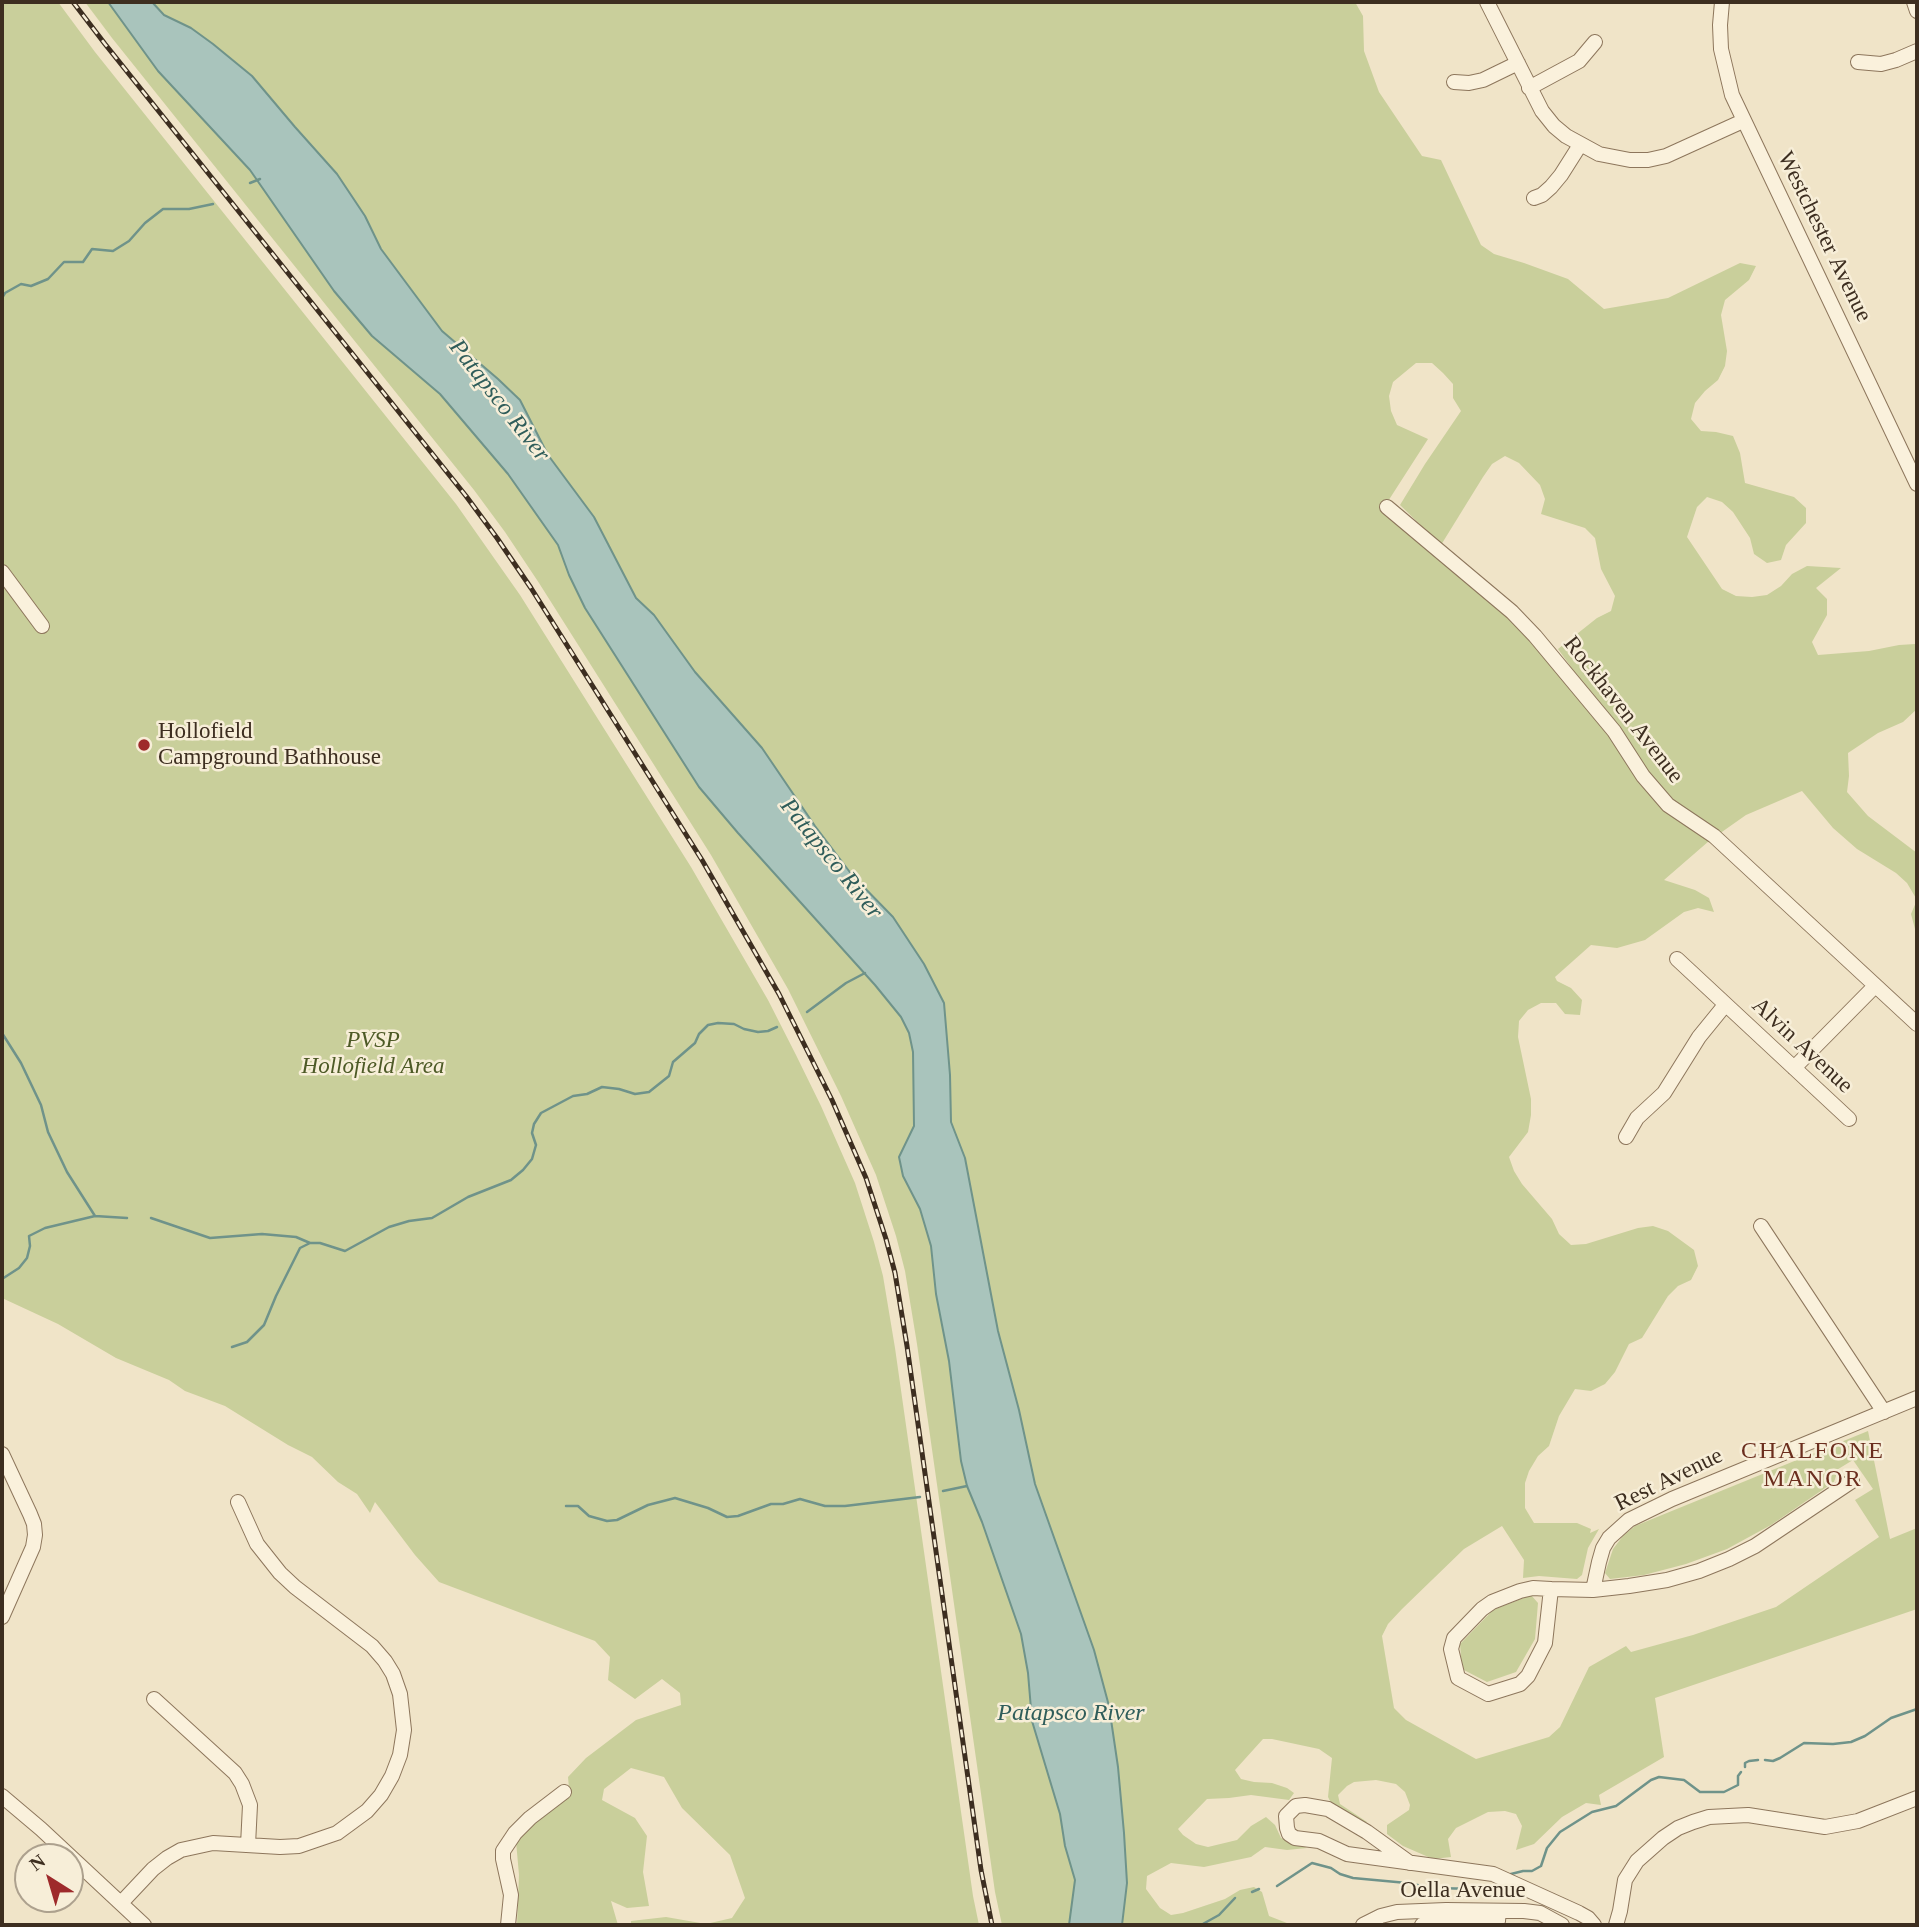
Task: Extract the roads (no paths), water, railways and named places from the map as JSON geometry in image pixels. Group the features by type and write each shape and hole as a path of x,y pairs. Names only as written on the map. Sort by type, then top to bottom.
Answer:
{"street":[{"path":"1487,2 1542,111 1555,126 1580,145 1599,154 1630,160 1666,156 1743,121"},
{"name":"Westchester Avenue","path":"1722,2 1721,49 1732,95 1917,484"},
{"path":"1914,2 1917,11"},
{"path":"1529,88 1579,61 1595,42"},
{"path":"1858,62 1881,64 1917,51"},
{"path":"1454,82 1469,83 1518,64"},
{"path":"1534,198 1542,195 1561,176 1580,145"},
{"name":"Rockhaven Avenue","path":"1387,506 1512,612 1535,636 1614,731 1643,776 1668,804 1714,836 1917,1024"},
{"path":"2,572 42,626"},
{"name":"Alvin Avenue","path":"1677,959 1849,1119"},
{"path":"1794,1068 1875,986"},
{"name":"Alvin Avenue","path":"1626,1137 1637,1118 1664,1093 1699,1037 1725,1005"},
{"path":"1761,1226 1884,1412"},
{"name":"Rest Avenue","path":"1593,1590 1603,1548 1614,1533 1629,1520 1672,1499 1917,1398"},
{"path":"2,1454 30,1514 35,1535 33,1547 2,1617"},
{"path":"1551,1589 1545,1643 1528,1676 1520,1684 1488,1694 1458,1678 1451,1649 1454,1638 1492,1602 1533,1588 1593,1590 1667,1580 1729,1559 1772,1535 1852,1481"},
{"path":"121,1903 153,1869 181,1850 213,1843 299,1846 328,1837 367,1811 381,1795 400,1755 404,1730 400,1694 385,1661 372,1646 280,1573 257,1544 238,1502"},
{"path":"154,1699 235,1773 250,1805 248,1845"},
{"path":"508,1925 511,1895 503,1851 515,1833 530,1818 564,1792"},
{"path":"2,1796 144,1925"},
{"path":"1616,1925 1625,1880 1637,1861 1663,1838 1693,1822 1709,1817 1748,1815 1825,1827 1858,1821 1917,1798"},
{"path":"1410,1863 1328,1808 1305,1805 1296,1807 1286,1816 1289,1834 1295,1838 1319,1842 1347,1854 1410,1863 1493,1874 1579,1913 1594,1925"},
{"name":"Oella Avenue","path":"1363,1925 1397,1912 1446,1910 1540,1913 1562,1925"},
{"path":"1422,1925 1498,1921 1499,1911"}],"water":[{"name":"Patapsco River","path":"108,2 152,2 164,15 191,28 213,44 252,76 337,174 365,216 381,249 442,331 520,400 548,455 594,517 636,598 654,615 695,672 762,748 815,826 852,875 893,917 924,964 944,1003 951,1122 965,1158 998,1331 1035,1484 1094,1650 1109,1706 1118,1767 1127,1883 1122,1925 1069,1925 1075,1880 1065,1846 1060,1814 1032,1721 1021,1634 967,1486 961,1461 931,1246 920,1209 903,1176 899,1157 914,1126 913,1052 909,1033 901,1017 699,787 585,608 558,545 508,474 440,394 372,336 334,291 250,170 158,71"}],"waterway":[{"path":"250,183 260,179"},
{"path":"2,298 5,293 21,284 31,286 48,279 64,262 83,262 92,249 113,251 129,241 145,223 163,209 189,209 213,204"},
{"path":"807,1012 846,983 865,973"},
{"path":"232,1347 247,1342 264,1325 300,1248 310,1243 320,1243 345,1251 389,1227 432,1218 468,1197 511,1180 532,1159 536,1145 532,1133 541,1113 573,1096 587,1094 602,1087 635,1094 649,1092 669,1076 673,1062 695,1043 708,1025 734,1024 758,1032 777,1027"},
{"path":"2,1033 21,1063 41,1105 48,1132 67,1172 95,1216"},
{"path":"2,1279 19,1268 27,1258 29,1236 45,1228 95,1216 127,1218"},
{"path":"151,1218 210,1238 262,1234 296,1237 310,1243"},
{"path":"943,1491 967,1486"},
{"path":"566,1506 578,1506 589,1516 607,1521 617,1520 648,1505 675,1498 727,1517 800,1499 825,1506 845,1506 920,1497"},
{"path":"1765,1760 1780,1758 1804,1743 1851,1742 1891,1718 1917,1709"},
{"path":"1745,1767 1745,1763 1758,1760"},
{"path":"1507,1875 1532,1871 1541,1866 1547,1848 1560,1832 1592,1812 1616,1806 1651,1780 1659,1777 1684,1780 1700,1792 1724,1792 1738,1785 1741,1772"},
{"path":"1277,1886 1312,1863 1353,1878 1433,1888 1478,1889 1496,1885"},
{"path":"1252,1892 1259,1889"},
{"path":"1201,1925 1219,1915 1235,1898"}],"railway":[{"path":"73,2 497,538 702,860 779,994 832,1100 866,1178 895,1273 981,1870 992,1925"}],"place":[{"name":"Hollofield Campground Bathhouse","path":"144,745"}],"district":[{"name":"CHALFONE MANOR","path":"1813,1466"}],"park label":[{"name":"PVSP Hollofield Area","path":"373,1054"}]}
